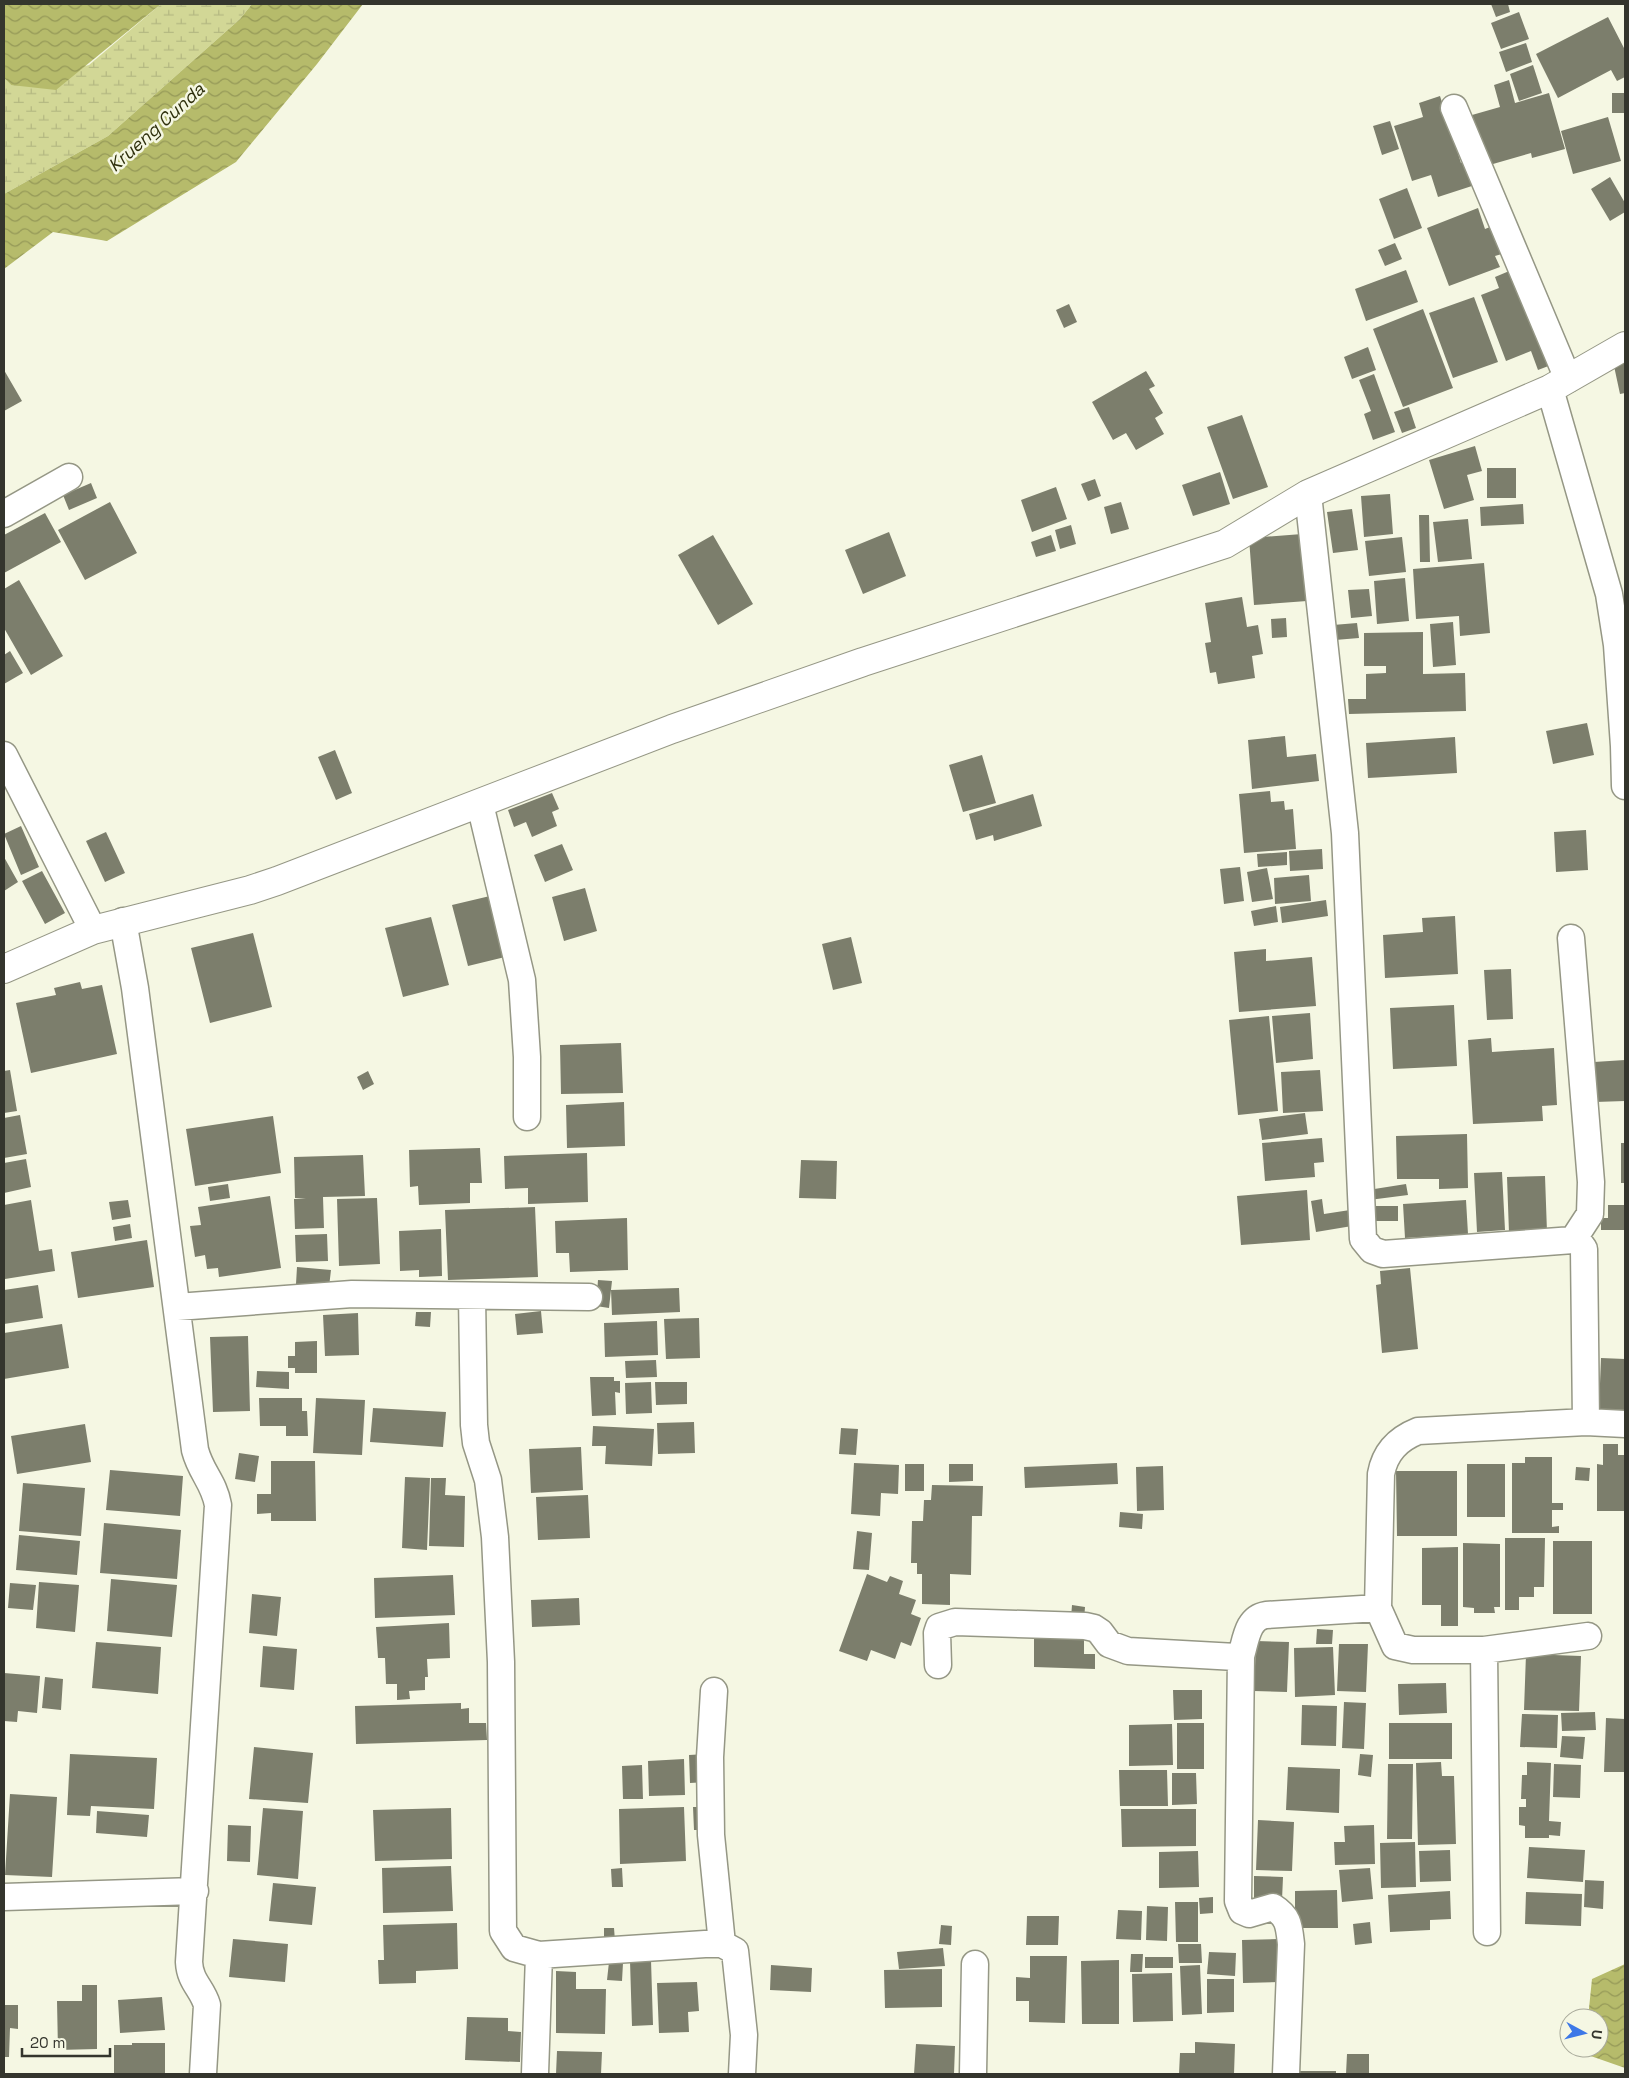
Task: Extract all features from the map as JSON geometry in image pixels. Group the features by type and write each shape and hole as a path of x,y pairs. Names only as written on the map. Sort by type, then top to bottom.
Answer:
{"street":[{"path":"1454,108 1559,384 1608,594 1617,645 1625,786"},
{"path":"4,969 93,930 250,890 672,730 863,662 1225,544 1308,494 1559,384 1625,346"},
{"path":"4,514 69,477"},
{"path":"1308,494 1344,833 1363,1239 1372,1250 1383,1254 1573,1240 1579,1242 1584,1249 1586,1422"},
{"path":"4,755 93,930"},
{"path":"480,804 522,980 527,1057 527,1117"},
{"path":"123,921 135,988 195,1450 198,1463 216,1492 218,1505 190,1971 191,1978 207,2005 203,2074"},
{"path":"1571,938 1591,1182 1590,1214 1573,1240"},
{"path":"177,1307 352,1294 589,1297"},
{"path":"472,1296 474,1425 476,1443 488,1480 495,1537 500,1662 504,1932 514,1948 539,1955 706,1944 722,1944 735,1951 744,2034 742,2074"},
{"path":"1588,1636 1484,1650 1413,1650 1395,1646 1378,1608 1381,1474 1384,1461 1399,1441 1418,1431 1586,1422 1625,1424"},
{"path":"1286,2074 1291,1944 1289,1925 1283,1913 1273,1907 1249,1914 1242,1911 1238,1901 1241,1656 1251,1622 1258,1616 1378,1608"},
{"path":"938,1665 937,1633 939,1626 955,1622 1085,1626 1100,1632 1110,1644 1128,1651 1241,1656"},
{"path":"1484,1650 1488,1932"},
{"path":"714,1690 710,1757 710,1835 722,1944"},
{"path":"4,1897 195,1891"},
{"path":"535,2074 539,1955"},
{"path":"973,2074 976,1964"}],"green space":[{"path":"161,4 252,4 240,19 108,136 4,194 4,78 11,85 89,65"}],"water":[{"path":"4,4 161,4 56,90 11,85 4,78"},
{"name":"Krueng Cunda","path":"252,4 363,4 317,64 236,162 107,241 53,232 4,269 4,194 108,136 240,19"},
{"path":"1625,1964 1625,2068 1596,2058 1609,2058 1609,2008 1589,2008 1592,1979"}],"building":[{"path":"1491,4 1508,4 1510,12 1496,17"},
{"path":"1519,12 1529,39 1501,49 1491,23"},
{"path":"1608,17 1625,50 1625,77 1617,81 1611,70 1558,98 1536,54"},
{"path":"1526,43 1532,62 1506,72 1499,52"},
{"path":"1533,65 1542,93 1519,101 1510,74"},
{"path":"1509,80 1515,103 1549,93 1565,149 1532,158 1531,153 1486,166 1472,115 1500,107 1494,85"},
{"path":"1612,93 1625,93 1625,113 1612,113"},
{"path":"1440,96 1461,163 1467,161 1475,185 1438,197 1431,175 1412,181 1394,126 1423,117 1419,103"},
{"path":"1608,117 1621,161 1573,174 1561,131"},
{"path":"1390,121 1399,149 1382,155 1373,126"},
{"path":"1610,177 1625,203 1625,212 1610,221 1591,189"},
{"path":"1407,188 1422,228 1394,239 1379,199"},
{"path":"1478,208 1485,229 1495,225 1505,253 1495,256 1500,267 1449,286 1427,228"},
{"path":"1395,243 1402,259 1385,266 1378,250"},
{"path":"1514,269 1551,365 1538,370 1531,351 1506,361 1481,295 1499,288 1495,277"},
{"path":"1406,270 1418,302 1366,321 1355,289"},
{"path":"1474,297 1498,362 1453,378 1429,313"},
{"path":"1069,304 1077,322 1064,328 1056,310"},
{"path":"1423,309 1453,388 1403,407 1373,329"},
{"path":"1368,347 1376,370 1352,379 1344,357"},
{"path":"1625,363 1625,393 1620,394 1614,366"},
{"path":"4,370 22,401 4,411"},
{"path":"1146,371 1155,386 1149,389 1163,413 1155,418 1164,434 1136,450 1126,433 1113,440 1092,402"},
{"path":"1374,374 1395,432 1373,440 1364,414 1371,411 1359,380"},
{"path":"1409,407 1416,428 1402,433 1394,412"},
{"path":"1242,415 1268,487 1233,499 1207,427"},
{"path":"1475,446 1482,471 1467,475 1474,500 1444,509 1429,460"},
{"path":"1487,468 1516,468 1516,498 1487,498"},
{"path":"1220,472 1230,504 1193,516 1182,485"},
{"path":"1095,479 1101,496 1088,501 1081,484"},
{"path":"91,483 97,498 69,510 63,495"},
{"path":"1056,487 1067,519 1032,532 1021,500"},
{"path":"1390,494 1393,534 1364,537 1361,496"},
{"path":"110,502 137,553 85,580 58,530"},
{"path":"1121,502 1129,529 1111,534 1104,507"},
{"path":"1523,504 1524,524 1481,526 1480,507"},
{"path":"1352,509 1358,550 1333,553 1327,512"},
{"path":"45,513 61,542 4,573 4,535"},
{"path":"1419,515 1429,515 1430,562 1420,562"},
{"path":"1468,519 1472,559 1438,562 1433,522"},
{"path":"1071,525 1076,544 1060,549 1055,530"},
{"path":"889,532 906,576 863,594 845,550"},
{"path":"1302,534 1307,601 1254,605 1249,538"},
{"path":"713,535 753,604 718,625 678,555"},
{"path":"1051,535 1056,551 1036,557 1031,542"},
{"path":"1402,537 1406,572 1369,576 1365,541"},
{"path":"1484,563 1490,633 1460,636 1459,616 1416,619 1413,569"},
{"path":"1405,578 1409,621 1377,624 1374,581"},
{"path":"19,580 63,656 31,675 4,628 4,589"},
{"path":"1369,589 1372,616 1351,618 1348,590"},
{"path":"1242,597 1247,627 1258,625 1263,654 1252,656 1255,678 1218,684 1216,672 1210,673 1205,643 1211,642 1205,603"},
{"path":"1286,618 1287,637 1272,638 1271,619"},
{"path":"1453,622 1456,665 1433,667 1430,624"},
{"path":"1357,623 1359,638 1335,640 1333,625"},
{"path":"1423,632 1423,674 1465,673 1466,711 1349,714 1348,699 1366,699 1366,674 1386,673 1386,666 1364,666 1364,633"},
{"path":"10,651 23,673 4,684 4,655"},
{"path":"1587,723 1594,755 1553,764 1546,731"},
{"path":"1285,736 1287,757 1316,754 1319,781 1252,789 1248,740"},
{"path":"1455,737 1457,773 1368,778 1366,743"},
{"path":"335,750 352,793 336,800 318,757"},
{"path":"982,755 996,803 963,812 949,765"},
{"path":"1270,791 1271,802 1284,801 1285,810 1293,809 1296,849 1244,853 1239,794"},
{"path":"552,793 559,809 552,812 557,826 532,837 526,822 514,827 508,810"},
{"path":"1033,794 1042,826 994,841 993,835 976,840 969,814"},
{"path":"21,826 39,867 21,875 4,834"},
{"path":"1586,830 1588,870 1556,872 1554,832"},
{"path":"106,832 125,873 105,882 86,841"},
{"path":"562,844 573,870 545,882 534,855"},
{"path":"1322,849 1323,869 1290,871 1289,851"},
{"path":"1287,852 1287,865 1258,867 1257,854"},
{"path":"4,857 18,882 4,891"},
{"path":"1240,867 1244,901 1224,904 1220,869"},
{"path":"1267,868 1273,899 1252,902 1247,872"},
{"path":"42,871 65,913 45,924 22,881"},
{"path":"1309,875 1311,901 1275,904 1274,878"},
{"path":"585,888 597,931 564,941 552,897"},
{"path":"490,896 505,957 468,966 452,905"},
{"path":"1326,900 1328,916 1282,923 1280,907"},
{"path":"1276,906 1278,922 1254,926 1251,911"},
{"path":"1455,916 1458,974 1385,978 1383,935 1423,932 1422,918"},
{"path":"431,917 449,985 403,997 385,928"},
{"path":"253,933 272,1007 210,1023 191,948"},
{"path":"851,937 862,983 833,990 822,944"},
{"path":"1266,949 1266,961 1312,957 1316,1006 1239,1012 1234,952"},
{"path":"1511,969 1513,1019 1487,1020 1484,970"},
{"path":"80,982 82,989 102,985 117,1054 31,1073 16,1003 56,995 54,988"},
{"path":"1454,1005 1457,1066 1393,1069 1390,1008"},
{"path":"1310,1013 1313,1059 1276,1063 1272,1016"},
{"path":"1269,1016 1278,1111 1238,1115 1229,1020"},
{"path":"1491,1038 1492,1052 1554,1048 1557,1105 1542,1106 1543,1121 1473,1124 1468,1040"},
{"path":"621,1043 623,1093 561,1094 560,1045"},
{"path":"1625,1060 1625,1101 1595,1102 1594,1062"},
{"path":"10,1070 17,1111 4,1113 4,1071"},
{"path":"1320,1070 1323,1111 1283,1113 1281,1072"},
{"path":"368,1071 374,1084 363,1090 357,1077"},
{"path":"624,1102 625,1146 567,1148 566,1105"},
{"path":"1305,1113 1308,1134 1262,1140 1259,1119"},
{"path":"20,1115 27,1154 4,1158 4,1118"},
{"path":"273,1116 281,1173 195,1186 186,1129"},
{"path":"1467,1134 1468,1188 1439,1189 1439,1179 1397,1179 1396,1136"},
{"path":"1322,1138 1324,1162 1314,1163 1315,1177 1265,1181 1262,1143"},
{"path":"1621,1143 1625,1143 1625,1183 1621,1183"},
{"path":"480,1148 482,1183 470,1183 470,1203 419,1205 418,1186 410,1187 409,1150"},
{"path":"587,1153 588,1202 528,1204 528,1188 505,1189 504,1156"},
{"path":"363,1155 365,1196 323,1197 324,1228 295,1229 294,1199 306,1199 295,1198 294,1157"},
{"path":"26,1159 31,1187 4,1193 4,1163"},
{"path":"801,1160 837,1161 836,1199 799,1198"},
{"path":"1502,1172 1505,1230 1477,1232 1474,1173"},
{"path":"1545,1176 1547,1232 1509,1233 1507,1177"},
{"path":"228,1184 230,1198 210,1201 208,1187"},
{"path":"1406,1184 1408,1195 1369,1200 1368,1190"},
{"path":"1307,1190 1310,1240 1241,1245 1237,1196"},
{"path":"270,1196 281,1268 219,1277 218,1268 207,1269 205,1255 195,1257 190,1226 201,1225 198,1207"},
{"path":"377,1198 380,1264 339,1266 337,1199"},
{"path":"1322,1199 1324,1214 1350,1210 1352,1226 1316,1232 1311,1201"},
{"path":"31,1200 39,1251 52,1249 55,1271 5,1279 4,1205"},
{"path":"128,1200 131,1217 112,1220 109,1202"},
{"path":"1466,1200 1468,1234 1405,1238 1403,1204"},
{"path":"1608,1205 1625,1205 1625,1230 1601,1230 1601,1218 1608,1218"},
{"path":"1371,1206 1398,1206 1398,1221 1371,1221"},
{"path":"535,1207 538,1277 448,1280 445,1210"},
{"path":"627,1218 628,1270 570,1272 569,1253 556,1253 555,1221"},
{"path":"130,1224 132,1238 115,1241 113,1227"},
{"path":"441,1229 442,1276 419,1277 419,1270 400,1271 399,1231"},
{"path":"327,1234 328,1261 296,1262 295,1235"},
{"path":"147,1240 154,1287 78,1298 71,1252"},
{"path":"297,1267 331,1270 329,1287 296,1284"},
{"path":"1410,1268 1418,1349 1382,1353 1376,1285 1381,1284 1380,1271"},
{"path":"598,1280 612,1281 609,1308 596,1306"},
{"path":"38,1285 43,1318 4,1324 4,1290"},
{"path":"679,1288 680,1312 612,1315 611,1290"},
{"path":"541,1311 543,1333 517,1335 515,1314"},
{"path":"416,1312 431,1312 430,1327 415,1326"},
{"path":"358,1313 359,1355 325,1356 323,1315"},
{"path":"699,1318 700,1358 666,1359 664,1319"},
{"path":"657,1321 658,1355 605,1357 604,1323"},
{"path":"62,1324 69,1368 4,1379 4,1333"},
{"path":"248,1336 250,1411 213,1412 210,1337"},
{"path":"317,1341 317,1373 295,1373 295,1368 288,1368 288,1356 295,1356 295,1342"},
{"path":"1601,1358 1625,1359 1625,1410 1599,1409"},
{"path":"656,1360 657,1377 626,1378 625,1361"},
{"path":"257,1371 289,1372 289,1389 256,1387"},
{"path":"590,1377 614,1377 614,1381 620,1381 620,1393 615,1392 616,1415 592,1416"},
{"path":"651,1382 652,1413 626,1414 625,1383"},
{"path":"655,1382 687,1382 687,1404 656,1405"},
{"path":"259,1398 302,1398 302,1411 307,1411 308,1436 286,1436 286,1426 260,1426"},
{"path":"316,1398 365,1400 362,1455 313,1453"},
{"path":"373,1408 446,1412 443,1447 370,1442"},
{"path":"694,1422 695,1453 658,1454 657,1423"},
{"path":"85,1424 91,1462 17,1474 11,1436"},
{"path":"593,1426 654,1429 652,1466 605,1464 606,1446 592,1446"},
{"path":"841,1428 858,1429 856,1455 839,1454"},
{"path":"1603,1444 1618,1444 1618,1455 1625,1455 1625,1511 1597,1511 1597,1464 1603,1465"},
{"path":"581,1447 583,1490 531,1493 529,1449"},
{"path":"239,1453 259,1456 255,1482 235,1479"},
{"path":"1525,1457 1552,1457 1552,1503 1563,1503 1563,1510 1552,1510 1552,1527 1559,1526 1559,1533 1512,1533 1512,1463 1525,1463"},
{"path":"271,1461 315,1461 316,1521 271,1521 271,1513 257,1514 257,1494 271,1494"},
{"path":"854,1463 899,1465 898,1494 881,1493 880,1516 851,1514"},
{"path":"1117,1463 1118,1484 1025,1488 1024,1467"},
{"path":"905,1464 924,1464 924,1491 905,1491"},
{"path":"949,1464 973,1464 973,1481 949,1482"},
{"path":"1467,1464 1505,1464 1505,1517 1467,1517"},
{"path":"1163,1466 1164,1510 1137,1511 1136,1467"},
{"path":"1576,1467 1590,1468 1589,1481 1575,1480"},
{"path":"110,1470 183,1476 180,1516 106,1510"},
{"path":"1396,1471 1457,1471 1457,1536 1397,1536"},
{"path":"405,1477 430,1478 427,1550 402,1548"},
{"path":"431,1478 446,1478 445,1495 465,1496 464,1547 429,1546"},
{"path":"23,1483 85,1488 81,1536 19,1531"},
{"path":"932,1485 983,1486 982,1516 972,1516 971,1575 950,1574 950,1605 922,1604 922,1574 917,1574 917,1563 911,1563 912,1521 923,1521 924,1500 931,1500"},
{"path":"588,1495 590,1538 538,1540 536,1497"},
{"path":"1120,1512 1143,1514 1142,1529 1119,1527"},
{"path":"104,1523 181,1530 177,1579 100,1573"},
{"path":"857,1531 872,1533 869,1570 853,1569"},
{"path":"19,1535 80,1541 77,1575 16,1570"},
{"path":"1505,1538 1545,1538 1544,1587 1534,1587 1534,1597 1519,1597 1519,1610 1505,1610"},
{"path":"1553,1541 1592,1541 1592,1614 1553,1614"},
{"path":"1463,1543 1500,1544 1500,1607 1494,1607 1495,1613 1474,1613 1474,1608 1463,1607"},
{"path":"1458,1547 1458,1626 1441,1626 1441,1605 1422,1605 1422,1548"},
{"path":"867,1574 887,1582 890,1576 903,1581 899,1594 916,1600 911,1614 921,1618 911,1646 901,1642 895,1659 871,1650 867,1661 839,1651"},
{"path":"453,1575 455,1615 375,1618 374,1578"},
{"path":"111,1579 177,1585 172,1637 107,1631"},
{"path":"39,1582 79,1585 75,1632 36,1628"},
{"path":"10,1583 36,1585 33,1610 8,1608"},
{"path":"252,1594 281,1597 277,1636 249,1633"},
{"path":"579,1598 580,1625 532,1627 531,1600"},
{"path":"1072,1605 1085,1607 1084,1620 1071,1618"},
{"path":"449,1623 450,1658 427,1659 428,1677 425,1677 425,1690 409,1691 410,1699 397,1700 397,1684 386,1684 385,1658 378,1658 376,1627"},
{"path":"1317,1629 1333,1630 1332,1644 1316,1644"},
{"path":"1034,1638 1084,1639 1084,1654 1095,1654 1095,1669 1034,1667"},
{"path":"1256,1641 1289,1642 1287,1692 1254,1691"},
{"path":"96,1642 161,1647 158,1694 92,1688"},
{"path":"1339,1644 1368,1644 1366,1692 1337,1691"},
{"path":"263,1646 297,1649 294,1690 260,1687"},
{"path":"1333,1647 1335,1695 1295,1697 1294,1648"},
{"path":"1526,1654 1581,1656 1579,1711 1524,1710"},
{"path":"4,1673 40,1676 37,1713 18,1711 17,1722 4,1721"},
{"path":"45,1677 63,1679 61,1710 42,1708"},
{"path":"1446,1683 1447,1713 1399,1715 1398,1684"},
{"path":"1173,1690 1202,1690 1202,1719 1174,1720"},
{"path":"1344,1702 1366,1703 1364,1749 1342,1748"},
{"path":"461,1703 461,1709 469,1708 469,1723 486,1723 487,1740 356,1744 355,1706"},
{"path":"1302,1705 1337,1706 1336,1746 1301,1745"},
{"path":"1595,1712 1596,1730 1562,1731 1561,1713"},
{"path":"1522,1714 1558,1715 1557,1748 1520,1747"},
{"path":"1606,1718 1625,1719 1625,1772 1604,1772"},
{"path":"1177,1723 1204,1723 1204,1769 1177,1769"},
{"path":"1389,1723 1452,1723 1452,1759 1389,1759"},
{"path":"1172,1724 1173,1765 1129,1766 1129,1725"},
{"path":"1562,1736 1585,1737 1583,1759 1560,1757"},
{"path":"254,1747 313,1753 308,1803 249,1799"},
{"path":"70,1754 157,1758 154,1809 91,1806 90,1816 67,1815"},
{"path":"706,1754 707,1782 690,1783 689,1755"},
{"path":"1360,1754 1373,1755 1371,1777 1358,1775"},
{"path":"684,1759 685,1795 649,1796 648,1761"},
{"path":"1441,1762 1442,1776 1454,1776 1456,1844 1418,1845 1416,1763"},
{"path":"1527,1762 1551,1763 1549,1821 1561,1822 1560,1836 1549,1835 1549,1838 1525,1838 1525,1826 1519,1825 1519,1807 1526,1807 1526,1799 1521,1799 1522,1775 1527,1775"},
{"path":"1388,1764 1413,1764 1412,1839 1387,1839"},
{"path":"1554,1764 1581,1765 1580,1798 1553,1797"},
{"path":"642,1765 643,1799 623,1799 622,1766"},
{"path":"1288,1767 1340,1769 1339,1813 1286,1810"},
{"path":"1119,1770 1167,1770 1168,1806 1120,1806"},
{"path":"1172,1773 1196,1773 1197,1804 1172,1805"},
{"path":"10,1794 57,1797 52,1877 5,1875"},
{"path":"684,1807 686,1861 620,1864 619,1809"},
{"path":"693,1807 704,1807 705,1830 694,1830"},
{"path":"263,1808 303,1811 298,1879 257,1875"},
{"path":"451,1808 452,1859 375,1861 373,1810"},
{"path":"1121,1809 1196,1809 1196,1846 1122,1847"},
{"path":"97,1811 149,1815 147,1837 96,1833"},
{"path":"1258,1820 1294,1822 1292,1871 1256,1870"},
{"path":"228,1825 251,1826 250,1862 227,1861"},
{"path":"1374,1825 1375,1864 1335,1865 1334,1842 1345,1842 1344,1826"},
{"path":"1415,1842 1416,1887 1381,1888 1380,1843"},
{"path":"1529,1847 1585,1850 1583,1882 1527,1878"},
{"path":"1450,1850 1451,1881 1420,1882 1419,1851"},
{"path":"1198,1851 1199,1887 1159,1888 1159,1852"},
{"path":"451,1866 453,1911 383,1913 382,1868"},
{"path":"622,1868 623,1887 612,1887 611,1869"},
{"path":"1370,1868 1373,1899 1342,1902 1339,1870"},
{"path":"1254,1876 1283,1877 1282,1900 1254,1899"},
{"path":"1585,1880 1604,1881 1603,1909 1584,1907"},
{"path":"273,1883 316,1887 312,1925 269,1921"},
{"path":"1337,1890 1338,1928 1295,1928 1295,1891"},
{"path":"1450,1891 1451,1919 1430,1920 1430,1930 1390,1932 1388,1895"},
{"path":"1526,1892 1582,1894 1581,1926 1525,1924"},
{"path":"1213,1897 1213,1913 1200,1914 1199,1898"},
{"path":"1175,1902 1198,1902 1198,1942 1176,1942"},
{"path":"1147,1906 1168,1907 1167,1941 1146,1940"},
{"path":"1118,1910 1142,1911 1141,1940 1116,1939"},
{"path":"1027,1916 1059,1916 1058,1945 1026,1945"},
{"path":"1370,1922 1372,1943 1355,1945 1353,1924"},
{"path":"457,1923 458,1969 416,1971 416,1983 379,1984 378,1960 384,1960 383,1925"},
{"path":"941,1925 952,1926 951,1945 939,1944"},
{"path":"604,1928 614,1928 615,1941 604,1941"},
{"path":"233,1939 288,1944 285,1982 229,1977"},
{"path":"1279,1939 1281,1982 1243,1983 1242,1940"},
{"path":"1178,1944 1201,1944 1202,1963 1179,1963"},
{"path":"943,1948 945,1966 899,1969 897,1952"},
{"path":"1209,1952 1236,1953 1235,1976 1207,1974"},
{"path":"1131,1954 1143,1954 1142,1972 1130,1972"},
{"path":"1030,1956 1067,1956 1065,2023 1029,2022 1029,2001 1016,2001 1016,1977 1030,1978"},
{"path":"1145,1957 1173,1957 1173,1968 1145,1968"},
{"path":"651,1960 653,2025 632,2026 630,1961"},
{"path":"1119,1960 1119,2024 1082,2024 1081,1961"},
{"path":"609,1962 623,1963 622,1981 607,1980"},
{"path":"771,1965 812,1968 811,1992 770,1990"},
{"path":"1200,1965 1202,2014 1182,2015 1180,1966"},
{"path":"942,1969 942,2007 885,2008 884,1970"},
{"path":"556,1971 576,1972 576,1989 606,1989 605,2034 556,2033"},
{"path":"1172,1973 1173,2021 1133,2022 1132,1974"},
{"path":"1207,1979 1234,1979 1234,2012 1207,2013"},
{"path":"697,1982 699,2011 688,2012 689,2032 659,2033 657,1983"},
{"path":"82,1985 97,1985 97,2049 58,2050 57,2001 82,2001"},
{"path":"162,1997 165,2030 120,2033 118,2000"},
{"path":"4,2005 18,2005 18,2029 10,2028 9,2057 4,2057"},
{"path":"467,2017 508,2018 508,2031 521,2032 520,2062 465,2060"},
{"path":"1195,2042 1235,2044 1234,2074 1179,2074 1180,2053 1195,2053"},
{"path":"132,2043 165,2043 165,2074 114,2074 114,2045 132,2045"},
{"path":"916,2044 955,2046 954,2074 914,2074"},
{"path":"557,2051 602,2052 601,2074 556,2074"},
{"path":"1347,2054 1369,2054 1369,2074 1346,2074"},
{"path":"1298,2071 1336,2071 1336,2074 1298,2074"}]}
